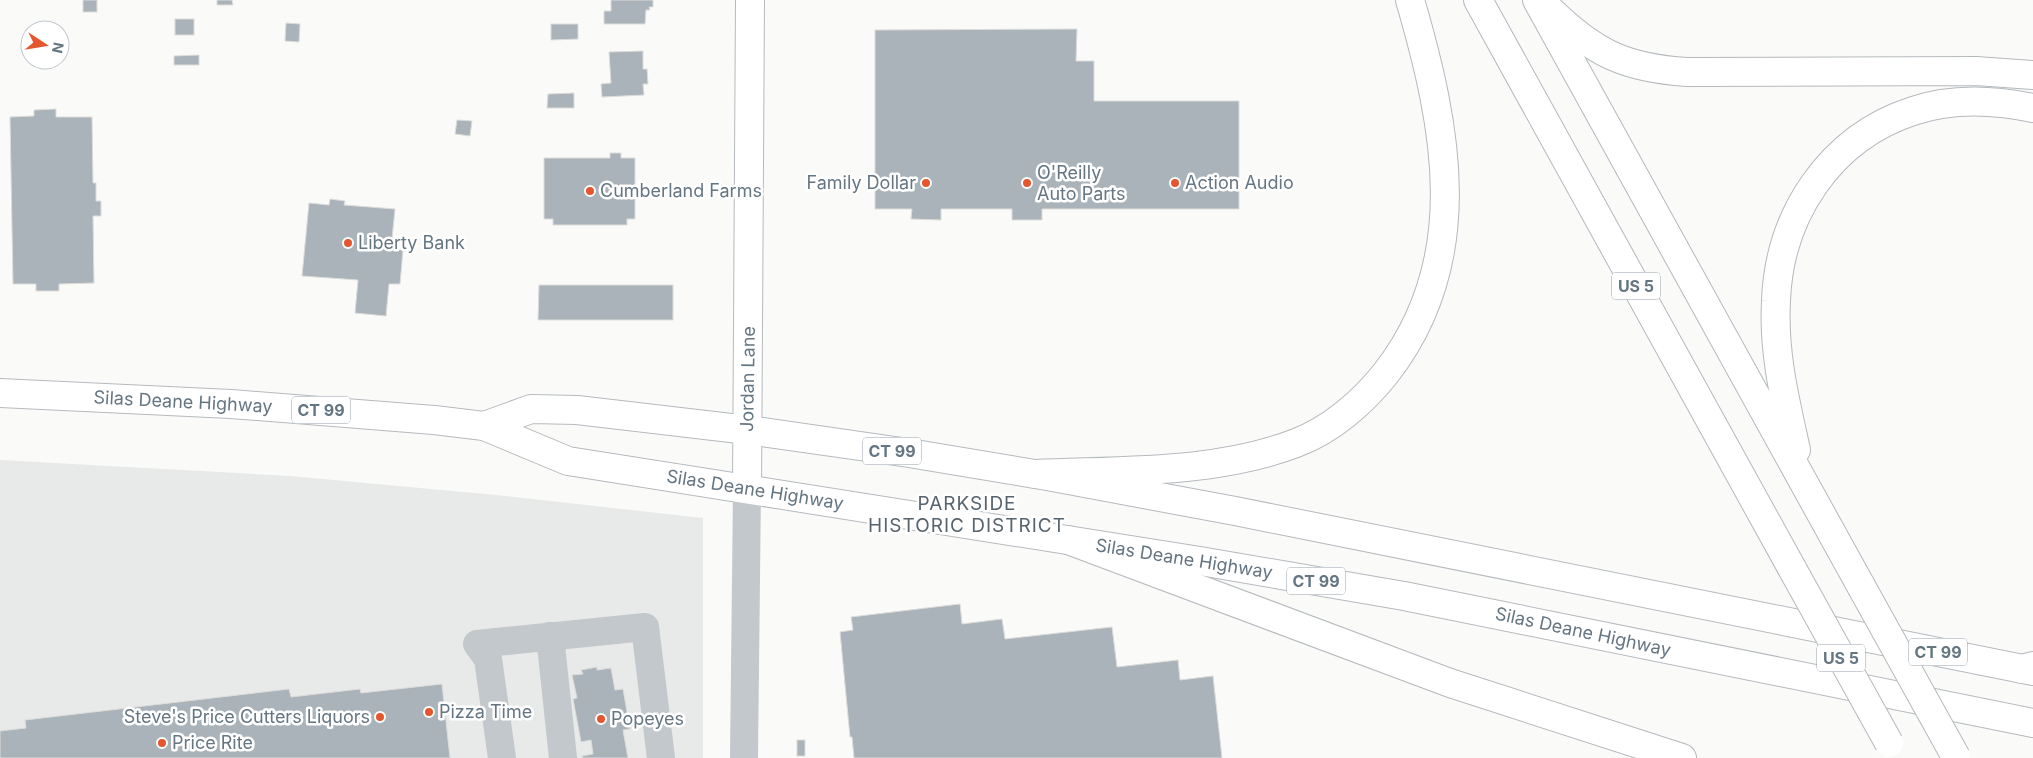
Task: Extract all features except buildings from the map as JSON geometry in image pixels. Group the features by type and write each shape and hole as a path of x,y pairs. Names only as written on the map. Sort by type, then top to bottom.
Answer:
{"main road":[{"name":"Jordan Lane","path":"747,489 750,0"},
{"path":"1036,474 1187,466 1223,462 1281,448 1310,436 1339,418 1380,381 1405,347 1427,302 1438,264 1445,212 1441,136 1429,70 1410,0"},
{"name":"US 5","path":"1478,0 1893,751"},
{"name":"US 5","path":"1536,0 1956,757"},
{"path":"1541,0 1569,29 1586,41 1614,57 1646,68 1687,72 1976,71 2033,76"},
{"path":"1802,479 1777,362 1776,301 1779,267 1785,243 1800,204 1811,186 1825,169 1854,141 1875,128 1913,111 1948,103 1970,102 1993,102 2033,108"},
{"name":"Silas Deane Highway","path":"0,393 292,408 484,426 568,461 1068,540 1404,596 2033,723"},
{"name":"Silas Deane Highway","path":"484,426 531,409 578,410 748,430 1036,474 1245,513 2029,669"},
{"path":"1068,540 1450,683 1682,758"}],"street":[{"name":"Jordan Lane","path":"744,758 747,489"},
{"path":"502,758 488,659 477,644 645,626 661,758"},
{"path":"550,636 563,758"}],"shaded area":[{"path":"0,460 290,476 496,495 703,518 703,758 0,758"}],"place":[{"name":"Family Dollar","path":"926,183"},
{"name":"O'Reilly Auto Parts","path":"1027,183"},
{"name":"Action Audio","path":"1175,183"},
{"name":"Cumberland Farms","path":"590,191"},
{"name":"Liberty Bank","path":"348,243"},
{"name":"Pizza Time","path":"429,712"},
{"name":"Steve's Price Cutters Liquors","path":"380,717"},
{"name":"Popeyes","path":"601,719"},
{"name":"Price Rite","path":"162,743"}],"district":[{"name":"PARKSIDE HISTORIC DISTRICT","path":"967,514"}]}
